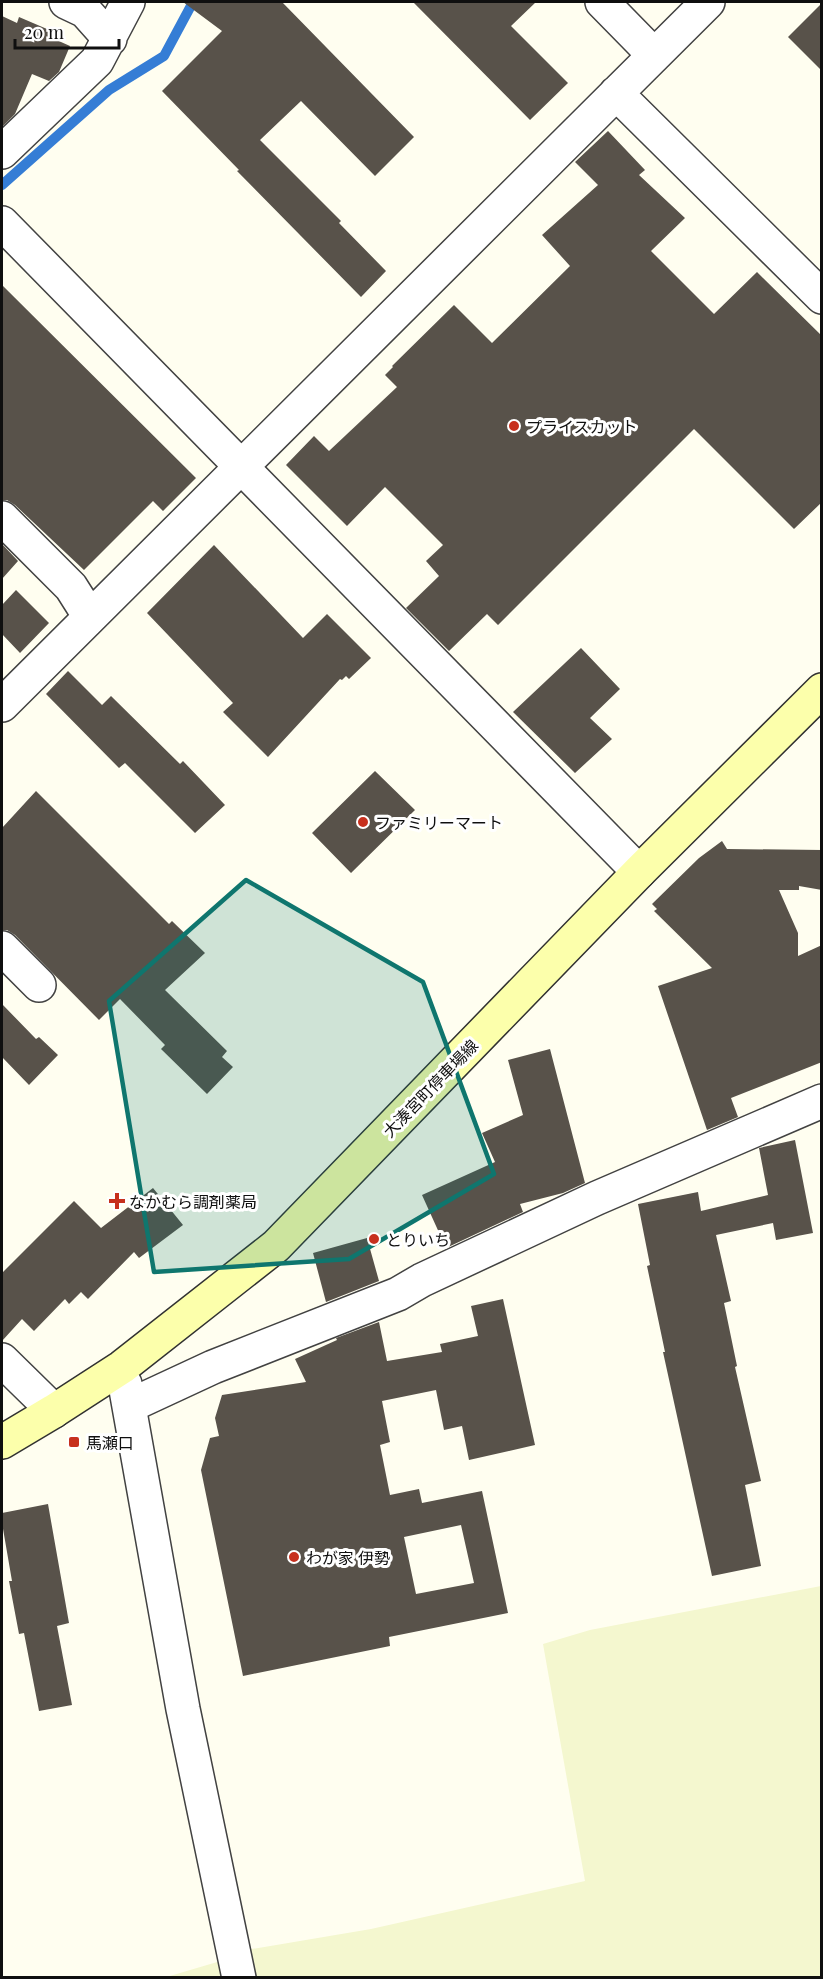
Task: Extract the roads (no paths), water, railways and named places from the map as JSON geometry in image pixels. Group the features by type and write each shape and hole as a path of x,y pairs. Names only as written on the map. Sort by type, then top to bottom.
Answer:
{"main road":[{"name":"大湊宮町停車場線","path":"2,1442 122,1367 276,1246 639,872 822,690"}],"street":[{"path":"66,2 85,10 110,39"},
{"path":"2,152 97,61 128,2"},
{"path":"602,2 654,55"},
{"path":"2,705 708,2"},
{"path":"616,93 822,297"},
{"path":"2,223 639,872"},
{"path":"2,518 71,587 90,617"},
{"path":"2,948 39,985"},
{"path":"129,1406 213,1367 398,1294 422,1280 597,1198 822,1101"},
{"path":"2,1360 54,1411"},
{"path":"122,1367 183,1709 239,1977"}],"waterway":[{"path":"2,185 109,90 164,56 193,2"}],"place":[{"name":"プライスカット","path":"514,426"},
{"name":"ファミリーマート","path":"363,822"},
{"name":"なかむら調剤薬局","path":"117,1201"},
{"name":"とりいち","path":"374,1239"},
{"name":"馬瀬口","path":"74,1442"},
{"name":"わが家 伊勢","path":"294,1557"}]}
